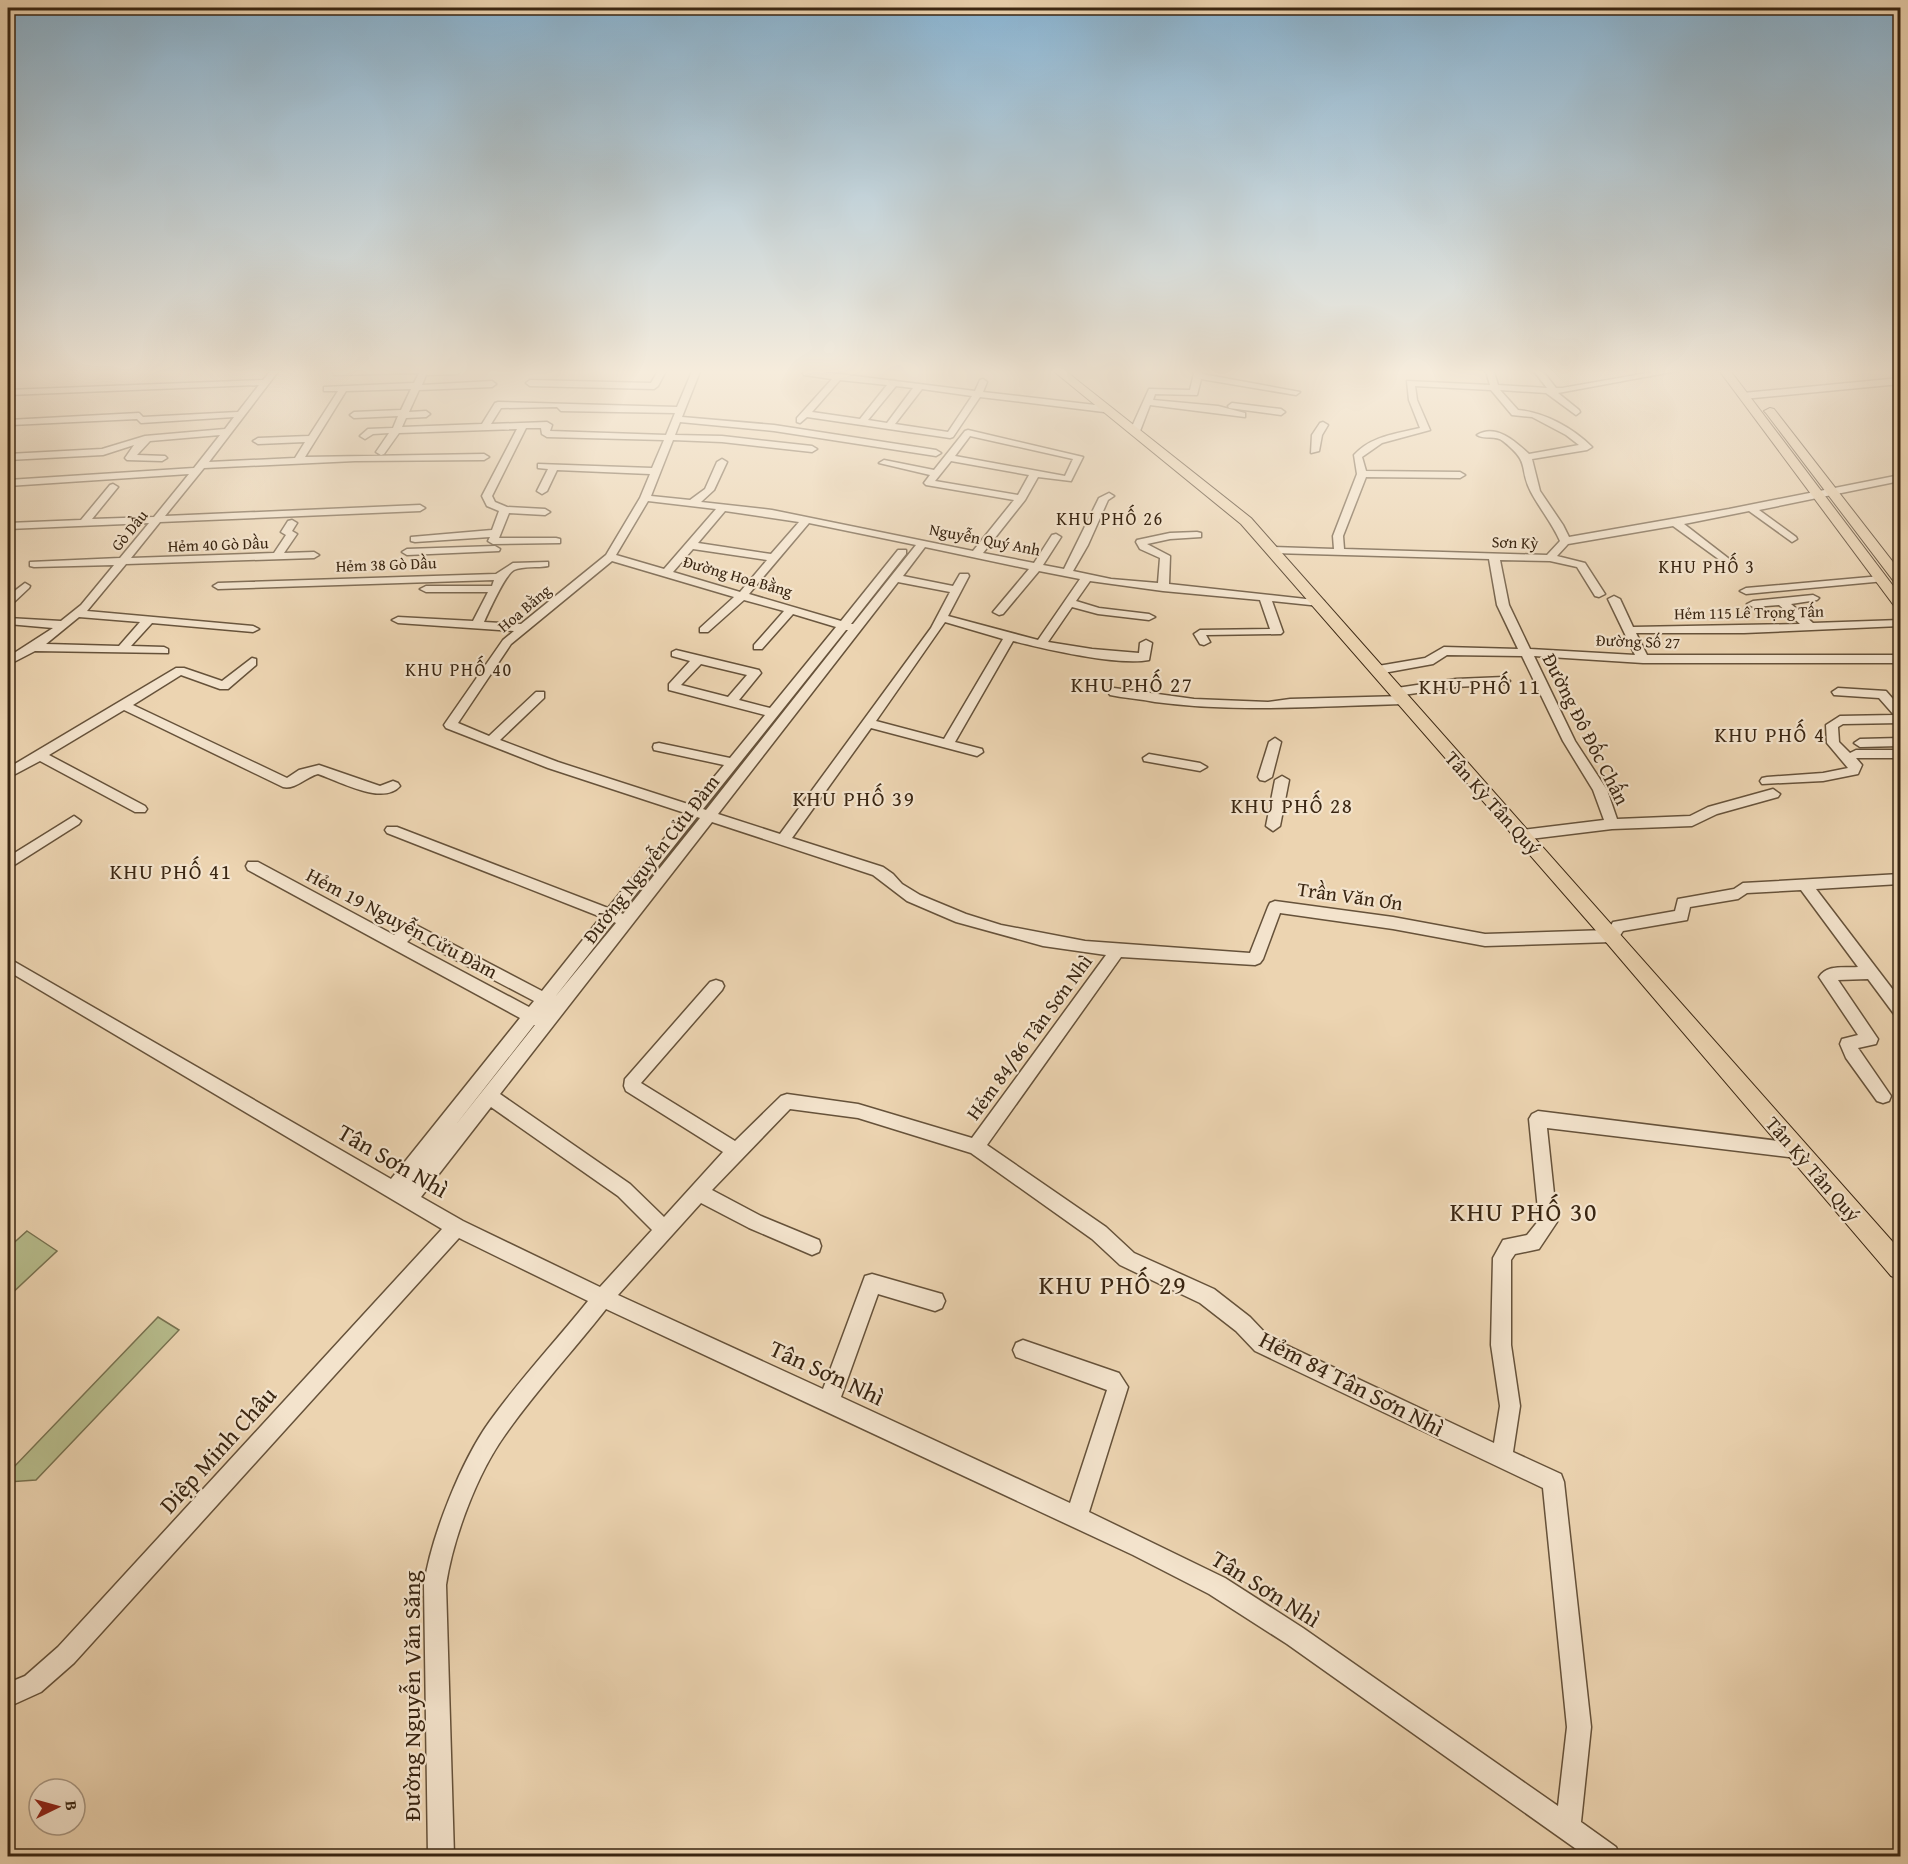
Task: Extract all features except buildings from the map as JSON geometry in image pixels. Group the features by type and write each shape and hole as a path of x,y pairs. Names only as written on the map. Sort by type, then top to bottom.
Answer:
{"main road":[{"name":"Tân Kỳ Tân Quý","path":"1167,456 1234,509 1273,550 1900,1268"},
{"path":"1788,456 1900,604"},
{"path":"1806,456 1900,578"}],"street":[{"path":"8,457 27,456"},
{"path":"131,456 130,458 162,458"},
{"name":"Gò Dầu","path":"8,662 65,626 78,614 209,456"},
{"path":"298,460 301,456"},
{"path":"508,456 487,496 491,504 505,510 545,512"},
{"name":"Hoa Bằng","path":"491,741 450,725 507,642 610,557 645,498 661,456"},
{"path":"1021,498 929,483 948,458 1068,479 1078,457 1073,456"},
{"path":"1339,551 1338,536 1362,474 1358,456"},
{"path":"1533,456 1527,457 1535,491 1558,525 1565,541"},
{"path":"8,483 298,460 484,457"},
{"path":"693,503 709,490 722,462"},
{"path":"884,463 937,473"},
{"path":"541,466 656,471"},
{"path":"542,491 554,466"},
{"path":"977,554 1021,498 1035,474"},
{"path":"1362,474 1460,475"},
{"name":"Sơn Kỳ","path":"1273,550 1550,558 1565,541 1751,508 1900,477"},
{"path":"83,524 113,487"},
{"path":"1067,573 1092,527 1104,498 1109,496"},
{"name":"Nguyễn Quý Anh","path":"645,498 806,520 1111,582 1320,603"},
{"path":"667,573 723,507"},
{"path":"8,526 420,508"},
{"path":"1751,508 1792,539"},
{"path":"492,552 505,510"},
{"path":"704,630 743,595 806,520"},
{"path":"1674,522 1724,560"},
{"path":"277,556 292,534 286,532 292,523"},
{"path":"1163,588 1165,556 1144,547 1142,542 1170,536 1197,535"},
{"path":"999,612 1037,566 1056,537"},
{"path":"415,539 492,552"},
{"path":"407,552 492,552 556,541"},
{"name":"Đường Nguyễn Cửu Đàm","path":"401,1195 489,1096 538,1020 544,999 774,714 895,578 917,542"},
{"name":"Đường Nguyễn Cửu Đàm","path":"401,1195 538,1020 560,1006 711,815 850,627 917,542"},
{"path":"690,545 774,558"},
{"name":"Hẻm 38 Gò Dầu","path":"218,586 492,552 499,577"},
{"name":"Hẻm 40 Gò Dầu","path":"34,564 314,555"},
{"name":"Đường Đô Đốc Chấn","path":"1494,556 1503,605 1569,741 1600,790 1612,824"},
{"name":"Đường Hoa Bằng","path":"610,557 850,627"},
{"path":"1550,558 1581,565 1599,594"},
{"path":"476,626 497,589 501,578 499,577 513,566 544,564"},
{"path":"784,838 869,723 943,614 954,590 964,576"},
{"path":"1040,646 1087,577"},
{"path":"895,578 954,590"},
{"path":"1746,591 1881,579"},
{"path":"8,602 25,586"},
{"path":"426,589 497,589"},
{"path":"1204,642 1200,634 1204,632 1277,632 1264,598"},
{"path":"1753,604 1813,598"},
{"path":"1614,599 1643,659"},
{"path":"1781,601 1809,627"},
{"path":"1070,603 1098,611 1149,617"},
{"path":"758,646 792,609"},
{"path":"78,614 253,629"},
{"path":"943,614 1009,638 1040,646 1117,656 1146,657 1146,643"},
{"path":"123,649 149,619"},
{"path":"398,620 524,628"},
{"path":"8,621 65,626"},
{"name":"Hẻm 115 Lê Trọng Tấn","path":"1630,630 1744,630 1900,623"},
{"path":"947,744 1009,638"},
{"path":"35,646 164,651"},
{"name":"Đường Số 27","path":"1378,670 1429,661 1444,651 1526,652 1643,659 1900,659"},
{"path":"676,654 755,673 731,702"},
{"path":"698,660 673,687 774,714"},
{"path":"8,774 180,671 224,686 252,662"},
{"path":"1114,692 1194,703 1268,706 1401,696 1456,683 1504,681"},
{"path":"1838,692 1882,694 1900,714"},
{"path":"540,695 491,741 553,765 784,838 878,871 890,876 896,887 919,902 978,924 1012,935 1116,952"},
{"path":"123,705 288,784 304,773 319,769 380,791 393,786"},
{"path":"1522,835 1612,824 1692,821 1770,787 1853,771 1855,765 1833,743 1833,725 1840,720 1900,719"},
{"path":"869,723 977,752"},
{"path":"1266,777 1275,742"},
{"path":"1900,742 1858,748 1900,754"},
{"path":"659,747 734,763"},
{"path":"39,755 140,809"},
{"path":"1149,758 1200,767"},
{"path":"1273,826 1282,780"},
{"path":"8,864 74,821"},
{"path":"392,830 625,922"},
{"name":"Hẻm 19 Nguyễn Cửu Đàm","path":"253,866 538,1020"},
{"path":"1612,936 1618,926 1683,916 1683,903 1738,894 1743,888 1900,879"},
{"path":"1804,884 1873,973 1884,993 1900,1009"},
{"name":"Trần Văn Ơn","path":"1116,952 1255,959 1275,907 1393,923 1485,940 1612,936"},
{"path":"396,943 411,929 560,1006"},
{"name":"Hẻm 84/86 Tân Sơn Nhì","path":"976,1147 1116,952"},
{"path":"455,975 470,960"},
{"name":"Tân Sơn Nhì","path":"8,964 456,1227 603,1298 1141,1547 1234,1596 1295,1636 1568,1827 1607,1857"},
{"path":"1873,973 1830,974 1827,978 1870,1039 1848,1044 1883,1096"},
{"path":"716,986 633,1079 632,1086 736,1151"},
{"path":"489,1096 624,1190 665,1230"},
{"name":"Hẻm 84 Tân Sơn Nhì","path":"787,1101 858,1111 976,1147 1099,1233 1127,1258 1207,1296 1242,1324 1262,1344 1553,1482 1579,1727 1568,1827"},
{"name":"Đường Nguyễn Văn Săng","path":"441,1857 435,1585 446,1532 492,1436 603,1298 736,1151 787,1101"},
{"path":"1502,1458 1509,1406 1501,1345 1502,1258 1510,1246 1532,1243 1548,1222 1538,1119 1797,1150"},
{"path":"699,1193 755,1222 812,1246"},
{"name":"Diệp Minh Châu","path":"8,1695 33,1684 66,1655 456,1227"},
{"path":"829,1401 872,1282 935,1301"},
{"path":"1023,1350 1112,1380 1118,1387 1076,1518"}],"green space":[{"path":"27,1231 57,1251 8,1297 8,1248"},
{"path":"158,1317 179,1330 36,1480 8,1482 10,1471"}],"district":[{"name":"KHU PHỐ 26","path":"1110,519"},
{"name":"KHU PHỐ 3","path":"1707,567"},
{"name":"KHU PHỐ 40","path":"459,670"},
{"name":"KHU PHỐ 27","path":"1132,685"},
{"name":"KHU PHỐ 11","path":"1480,687"},
{"name":"KHU PHỐ 4","path":"1770,735"},
{"name":"KHU PHỐ 39","path":"854,799"},
{"name":"KHU PHỐ 28","path":"1292,806"},
{"name":"KHU PHỐ 41","path":"171,872"},
{"name":"KHU PHỐ 30","path":"1524,1212"},
{"name":"KHU PHỐ 29","path":"1113,1285"}]}
